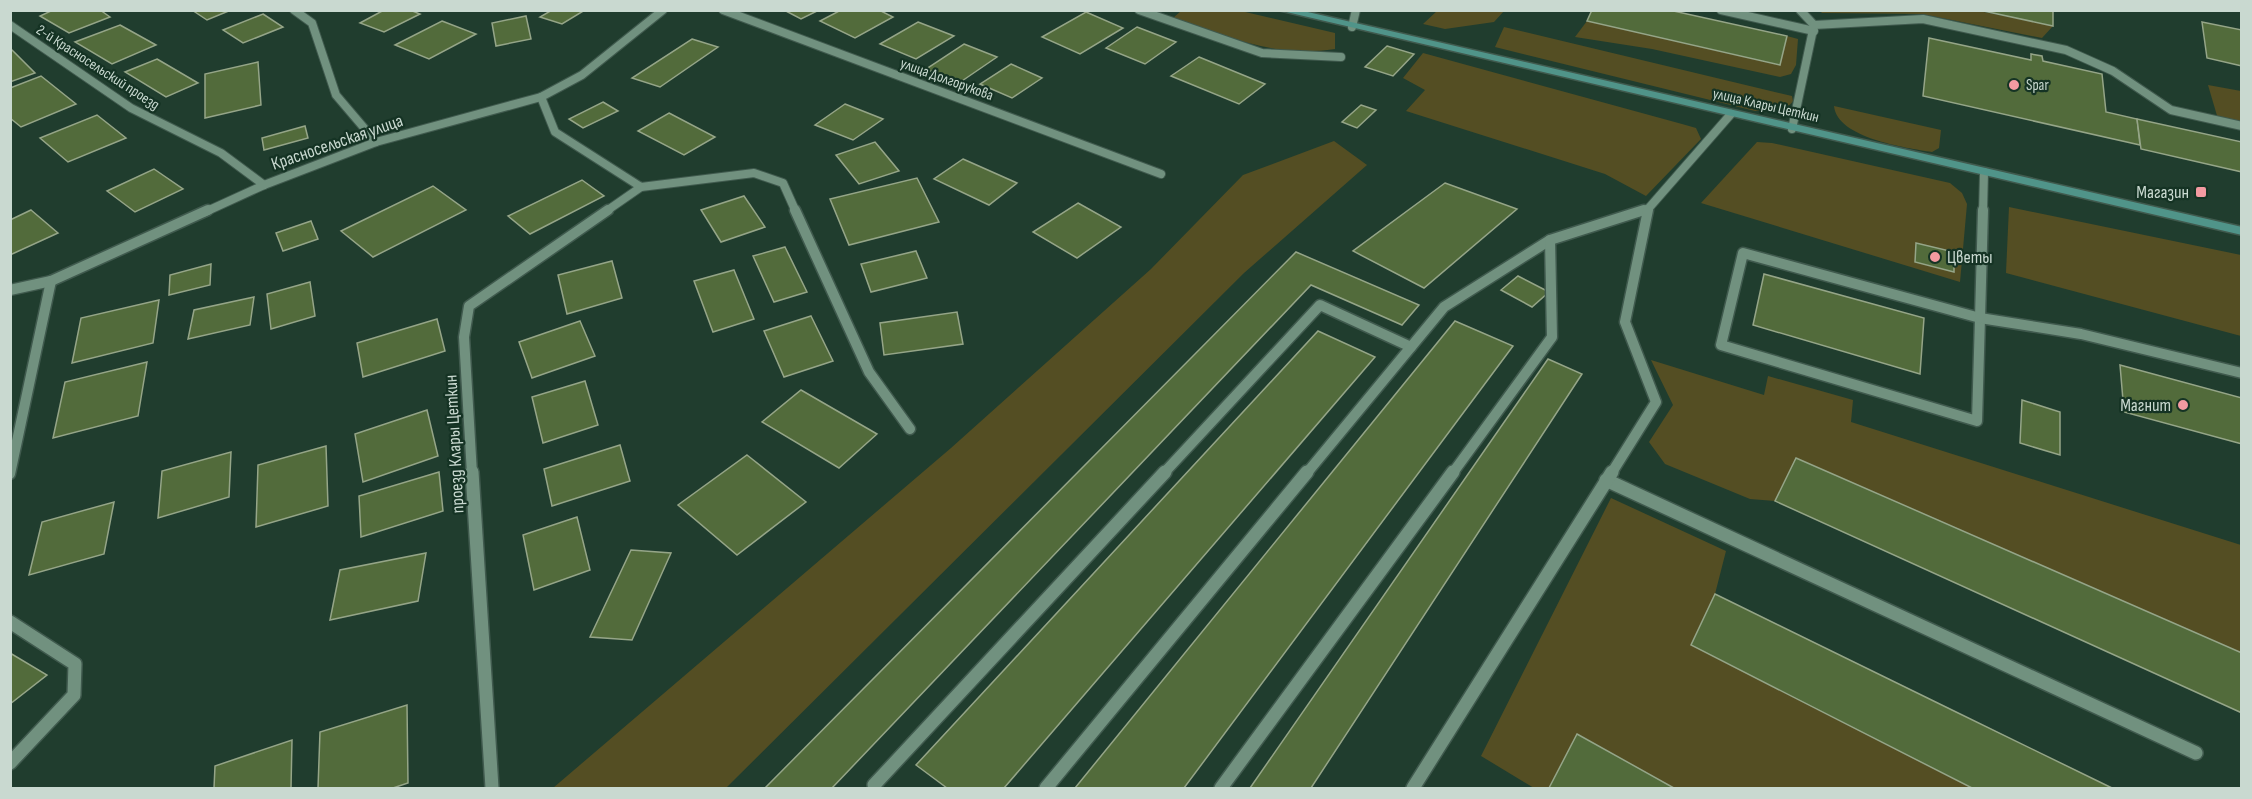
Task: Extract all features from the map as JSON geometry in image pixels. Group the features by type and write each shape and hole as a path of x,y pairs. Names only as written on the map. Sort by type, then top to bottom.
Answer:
{"main road":[{"name":"улица Клары Цеткин","path":"1283,10 2241,231"}],"street":[{"path":"294,10 312,23 336,95 375,142"},
{"name":"Красносельская улица","path":"10,290 51,281 264,185 375,142 541,97 582,75 663,10"},
{"name":"улица Долгорукова","path":"723,10 1161,174"},
{"path":"1139,10 1262,53 1341,57"},
{"path":"1352,27 1356,10"},
{"path":"1721,10 1814,28 1923,19 2066,50 2113,71 2171,110 2241,126"},
{"path":"1800,10 1814,28"},
{"name":"2-й Красносельский проезд","path":"10,25 131,108 221,153 264,185"},
{"path":"1792,129 1814,28"},
{"path":"541,97 555,132 641,187 754,173 783,183 869,372 910,429"},
{"path":"1413,789 1656,402 1625,322 1648,209 1731,114"},
{"path":"1984,172 1980,318 1977,421 1721,345 1743,253 1980,318 2081,333 2241,373"},
{"name":"проезд Клары Цеткин","path":"492,789 464,337 470,306 641,187"},
{"path":"1046,789 1444,307 1550,240 1648,209"},
{"path":"1221,789 1552,338 1550,240"},
{"path":"10,474 51,281"},
{"path":"874,787 1320,305 1411,347"},
{"path":"1606,480 2196,753"},
{"path":"10,622 75,664 74,695 10,763"}],"shaded area":[{"path":"1181,11 1241,11 1335,33 1335,49 1292,51 1252,44 1173,18"},
{"path":"1437,11 1504,11 1494,22 1445,29 1423,24"},
{"path":"1820,11 1979,11 2053,26 2042,38 1922,14 1822,13"},
{"path":"1587,21 1779,65 1787,36 1798,39 1796,65 1791,74 1780,77 1652,49 1575,37"},
{"path":"1504,27 1792,96 1793,101 1781,109 1755,111 1495,47"},
{"path":"1423,53 1696,128 1701,139 1646,196 1605,174 1406,111 1425,90 1403,78"},
{"path":"2208,85 2241,91 2241,124 2218,119"},
{"path":"1834,106 1941,130 1939,148 1932,152 1906,148 1859,134 1838,117"},
{"path":"1334,141 1367,165 1244,273 726,788 553,788 951,448 1151,269 1243,175"},
{"path":"1757,142 1772,143 1950,183 1962,193 1967,204 1960,282 1701,203"},
{"path":"2009,207 2241,255 2241,336 2006,273"},
{"path":"1651,360 1764,395 1768,376 1853,400 1851,422 2241,545 2241,653 1796,458 1775,501 1750,499 1665,464 1649,442 1673,405"},
{"path":"1611,498 1726,551 1715,594 1691,645 1972,788 1674,788 1578,734 1549,788 1534,788 1481,756"}],"building":[{"path":"53,10 100,10 110,17 69,33 40,16"},
{"path":"192,10 231,10 207,20"},
{"path":"384,10 410,10 420,14 384,32 360,23"},
{"path":"552,10 585,10 562,24 540,17"},
{"path":"784,10 819,10 801,19"},
{"path":"841,10 879,10 893,17 855,38 820,21"},
{"path":"1592,10 1669,10 1787,36 1780,65 1587,21"},
{"path":"1979,10 2053,10 2053,26"},
{"path":"1086,12 1123,28 1080,54 1042,37"},
{"path":"263,14 283,27 243,43 223,30"},
{"path":"526,16 531,39 496,46 492,23"},
{"path":"442,21 476,34 429,59 395,45"},
{"path":"918,22 954,36 916,59 880,44"},
{"path":"2202,22 2242,30 2242,66 2207,58"},
{"path":"120,25 156,45 112,64 75,42"},
{"path":"1137,27 1176,42 1145,64 1106,48"},
{"name":"Spar","path":"1929,38 2031,60 2031,54 2042,56 2043,61 2102,74 2106,112 2137,119 2140,145 1923,96"},
{"path":"692,39 718,47 660,87 632,78"},
{"path":"964,44 997,57 959,83 926,69"},
{"path":"1387,46 1414,54 1393,76 1365,67"},
{"path":"10,50 12,50 35,73 10,82"},
{"path":"1199,57 1265,84 1239,104 1171,76"},
{"path":"157,59 198,83 166,97 125,72"},
{"path":"258,62 261,105 205,118 205,74"},
{"path":"1011,64 1042,78 1012,98 980,84"},
{"path":"41,76 76,104 21,127 10,118 10,88"},
{"path":"603,102 618,111 583,128 569,119"},
{"path":"845,104 883,119 853,140 815,125"},
{"path":"1361,105 1376,110 1357,128 1342,122"},
{"path":"669,113 715,137 684,155 638,131"},
{"path":"97,115 126,138 68,162 40,138"},
{"path":"2137,119 2242,142 2242,172 2141,149"},
{"path":"305,126 308,138 264,150 262,138"},
{"path":"875,142 899,171 859,184 836,155"},
{"path":"963,159 1017,183 989,205 934,179"},
{"path":"154,169 183,189 135,212 107,191"},
{"path":"917,178 939,222 849,245 830,199"},
{"path":"582,180 604,196 530,234 508,216"},
{"path":"1445,183 1517,209 1424,288 1353,251"},
{"path":"433,186 466,210 373,257 341,231"},
{"path":"744,196 765,227 721,242 701,210"},
{"path":"1078,203 1121,227 1077,258 1033,232"},
{"path":"31,210 58,233 10,255 10,220"},
{"path":"311,221 318,239 283,251 276,233"},
{"name":"Цветы","path":"1916,243 1954,252 1954,272 1915,262"},
{"path":"785,247 807,292 774,302 753,256"},
{"path":"916,251 927,278 871,292 861,264"},
{"path":"1296,252 1419,305 1402,325 1311,285 832,788 765,788"},
{"path":"612,261 622,298 567,314 558,275"},
{"path":"211,264 210,285 169,295 170,275"},
{"path":"734,270 754,319 713,332 694,281"},
{"path":"1764,274 1924,318 1920,374 1753,325"},
{"path":"1518,276 1549,292 1532,307 1501,290"},
{"path":"310,282 315,316 271,329 267,294"},
{"path":"254,297 250,325 188,339 194,310"},
{"path":"159,300 153,343 72,363 81,318"},
{"path":"957,312 963,344 884,355 880,323"},
{"path":"811,316 833,361 784,377 764,331"},
{"path":"437,319 445,351 363,377 357,343"},
{"path":"580,321 595,356 532,378 519,342"},
{"path":"1455,321 1513,346 1184,788 1075,788"},
{"path":"1318,331 1375,357 1004,788 947,788 916,765"},
{"path":"1548,359 1582,374 1311,788 1250,788"},
{"path":"147,362 138,416 53,438 65,382"},
{"name":"Магнит","path":"2120,365 2242,398 2242,444 2124,412"},
{"path":"585,381 598,425 543,443 532,397"},
{"path":"801,390 877,434 839,468 762,422"},
{"path":"2022,400 2060,412 2060,455 2020,443"},
{"path":"427,410 438,456 363,482 355,434"},
{"path":"620,445 630,481 552,506 544,469"},
{"path":"326,446 328,506 256,527 258,465"},
{"path":"231,452 229,497 158,518 162,471"},
{"path":"747,455 806,502 737,555 678,505"},
{"path":"1796,458 2242,653 2242,713 1775,501"},
{"path":"439,472 443,511 361,537 359,496"},
{"path":"114,502 104,554 29,575 42,522"},
{"path":"577,517 590,570 534,590 523,535"},
{"path":"631,550 671,553 632,640 590,637"},
{"path":"426,553 418,601 330,620 340,570"},
{"path":"1715,594 2112,788 1972,788 1691,645"},
{"path":"10,653 47,675 10,704"},
{"path":"407,705 408,783 393,788 318,788 320,732"},
{"path":"1577,734 1674,788 1549,788"},
{"path":"292,740 291,788 214,788 215,766"}],"place":[{"name":"Spar","path":"2014,85"},
{"name":"Магазин","path":"2201,192"},
{"name":"Цветы","path":"1935,257"},
{"name":"Магнит","path":"2183,405"}]}
